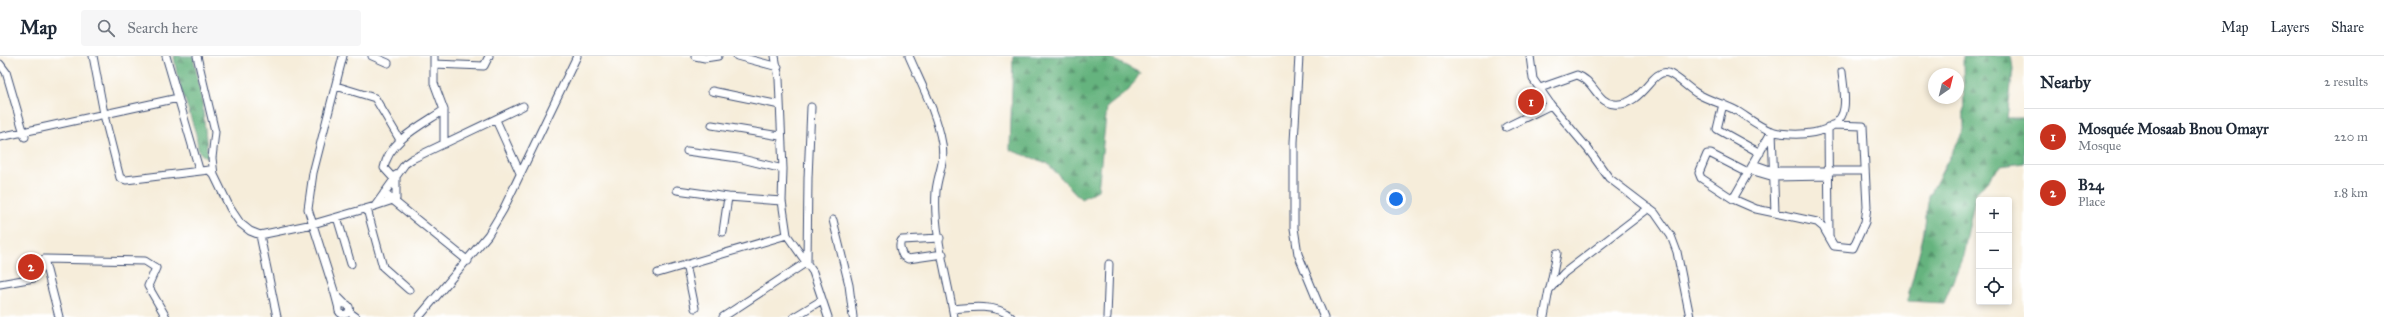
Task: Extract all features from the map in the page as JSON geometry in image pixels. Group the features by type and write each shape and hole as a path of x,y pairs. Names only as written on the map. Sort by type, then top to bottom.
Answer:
{"street":[{"path":"93,56 105,117 120,178 126,180 199,169 209,170 214,175 230,208 240,224 250,231 260,235 313,224 394,201 397,196 395,177 384,168 386,156 400,140 444,110"},
{"path":"166,56 199,169"},
{"path":"197,56 215,132 212,158 214,175"},
{"path":"343,56 313,173 308,209 335,294 343,313"},
{"path":"372,56 388,63"},
{"path":"434,56 434,83 444,110 444,144"},
{"path":"434,64 484,66 489,56"},
{"path":"419,317 468,261 488,235 578,56"},
{"path":"695,56 705,58 718,56"},
{"path":"737,56 778,67"},
{"path":"775,56 778,67 780,105 780,136 783,169 782,201 787,234 807,262 818,282 828,317"},
{"path":"909,56 936,119 942,142 944,161 936,190 940,238 954,317"},
{"path":"1299,56 1294,142 1294,228 1298,254 1324,317"},
{"path":"1530,56 1532,76 1551,105 1588,149 1614,184 1649,208 1663,223 1671,236 1677,252 1690,317"},
{"path":"0,64 6,72 24,135"},
{"path":"1540,88 1578,75 1588,80 1607,102 1614,104 1626,104 1640,95 1657,76 1664,72 1672,75 1700,95 1723,104 1772,131 1800,134 1824,130 1830,126 1844,109 1842,72"},
{"path":"336,86 376,98 400,140"},
{"path":"712,90 780,105"},
{"path":"0,142 178,98"},
{"path":"1723,104 1717,129 1760,153"},
{"path":"1506,127 1551,105"},
{"path":"376,206 395,177 405,164 412,158 496,120 523,106"},
{"path":"807,262 811,107"},
{"path":"496,120 520,173"},
{"path":"712,125 780,136"},
{"path":"1830,126 1863,126 1865,171 1867,180 1865,222 1853,248 1834,246 1829,236 1817,222 1756,210 1733,199 1701,178 1699,173 1707,154 1711,154 1750,169 1774,174 1865,171"},
{"path":"1829,236 1828,173 1830,126"},
{"path":"1733,199 1772,131"},
{"path":"1772,131 1775,213"},
{"path":"0,137 24,135"},
{"path":"687,151 738,158 783,169"},
{"path":"677,190 728,197 782,201"},
{"path":"384,193 468,261"},
{"path":"723,232 728,197"},
{"path":"367,208 383,267 408,290"},
{"path":"1549,290 1564,274 1592,250 1649,208"},
{"path":"337,217 351,264"},
{"path":"833,220 849,285 853,317"},
{"path":"658,273 787,234"},
{"path":"260,235 276,317"},
{"path":"940,238 902,240 900,244 903,256 908,259 943,254"},
{"path":"1544,317 1557,253"},
{"path":"59,317 44,258 145,261 156,268 148,286 166,317"},
{"path":"724,317 807,262"},
{"path":"686,264 695,308"},
{"path":"1107,317 1109,264"},
{"path":"0,284 34,278"},
{"path":"335,294 349,307 343,313"},
{"path":"794,317 822,300"},
{"path":"953,309 970,307 999,310 1006,312 1011,317"},
{"path":"343,313 356,317"}],"green space":[{"path":"174,56 193,56 202,99 208,159 200,153 198,148 196,134 177,75"},
{"path":"1013,56 1106,56 1140,73 1129,90 1107,107 1098,190 1081,199 1047,163 1010,150"},
{"path":"1963,56 2011,56 2013,69 2007,118 2024,118 2024,163 2000,166 1976,193 1963,256 1944,303 1907,301 1923,237 1929,196 1964,130"}],"place":[{"name":"Mosquée Mosaab Bnou Omayr","path":"1531,102"},
{"name":"B24","path":"31,267"}]}
